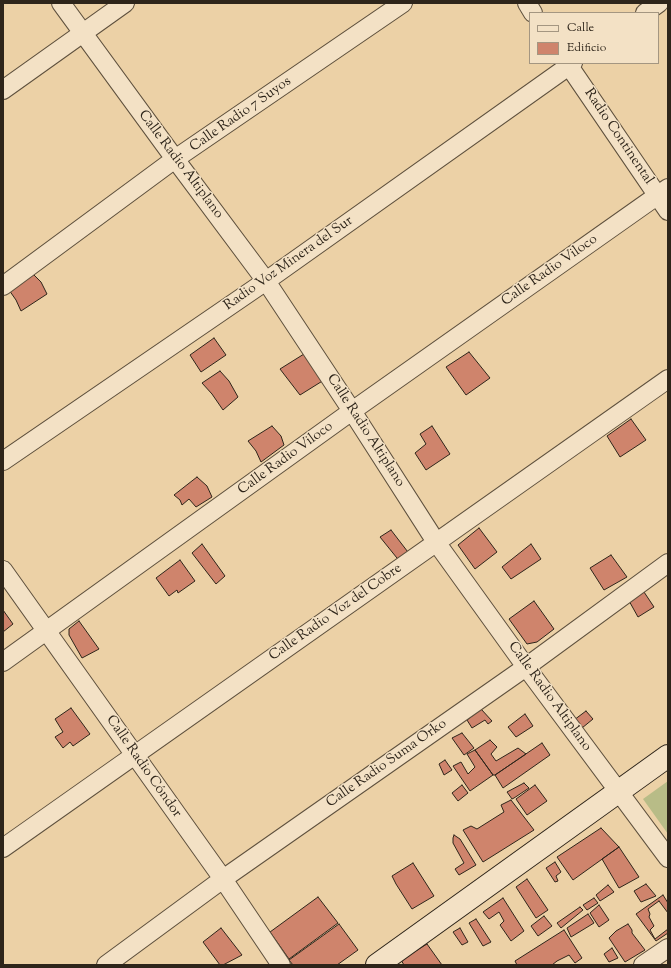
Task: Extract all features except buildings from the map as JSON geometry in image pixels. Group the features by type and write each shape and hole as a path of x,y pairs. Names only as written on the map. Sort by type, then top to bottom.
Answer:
{"street":[{"name":"Calle Radio Altiplano","path":"61,3 175,160 266,281 436,542 526,667 668,858"},
{"path":"3,90 125,3"},
{"name":"Calle Radio 7 Suyos","path":"3,286 175,160 403,3"},
{"path":"527,3 532,12"},
{"path":"646,12 659,3"},
{"name":"Radio Continental","path":"570,64 663,192 668,211"},
{"name":"Radio Voz Minera del Sur","path":"3,462 266,281 570,64"},
{"name":"Calle Radio Viloco","path":"3,662 352,411 663,192"},
{"name":"Calle Radio Voz del Cobre","path":"3,848 668,379"},
{"name":"Calle Radio Suma Orko","path":"106,965 223,879 526,667 668,563"},
{"name":"Calle Radio Cóndor","path":"3,570 223,879 281,965"},
{"path":"377,965 668,756"},
{"path":"643,965 668,948"}],"green space":[{"path":"668,781 668,834 643,799"}]}
